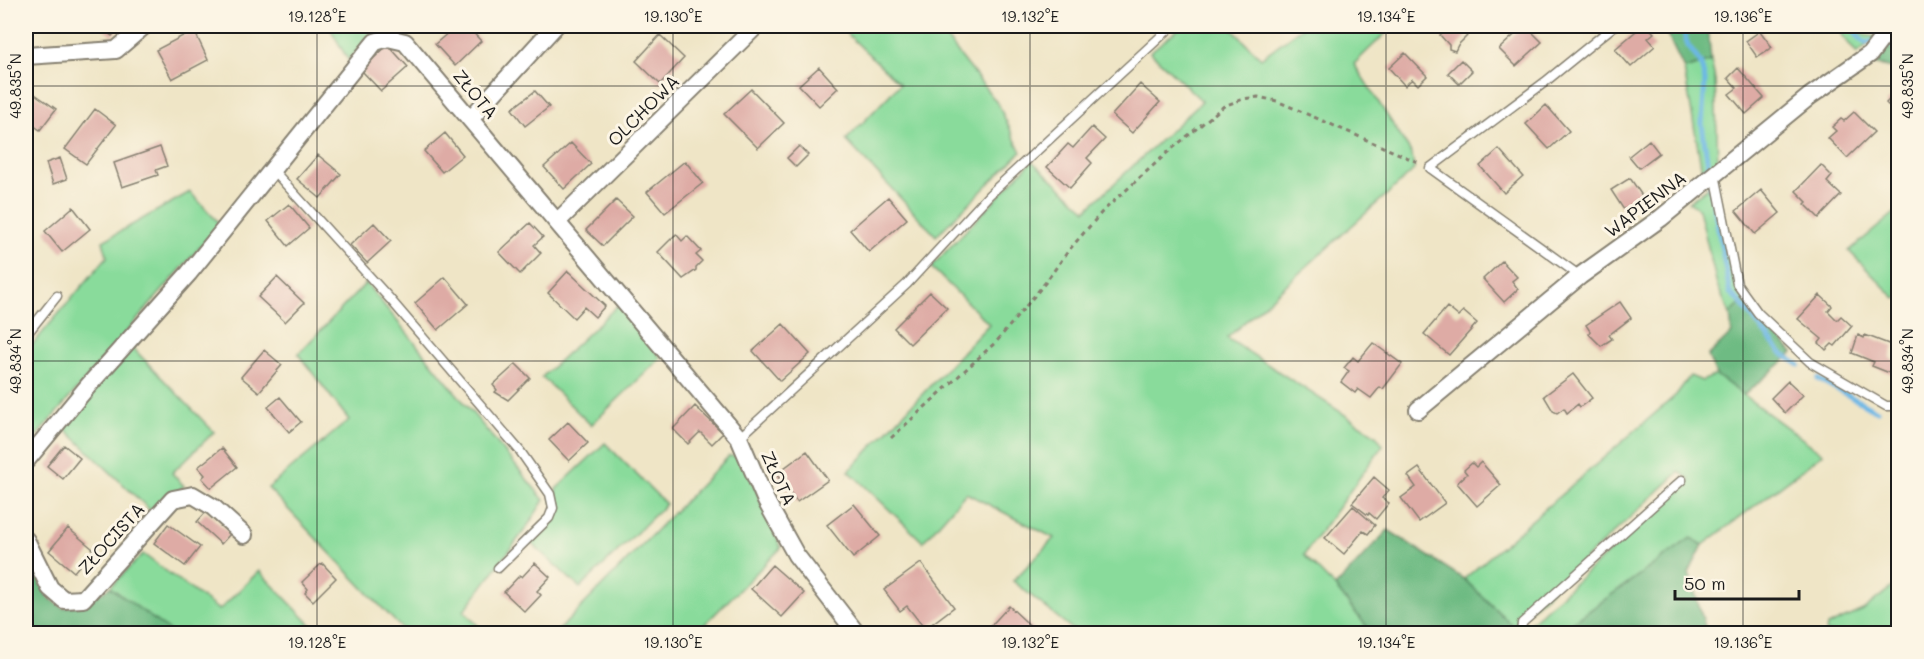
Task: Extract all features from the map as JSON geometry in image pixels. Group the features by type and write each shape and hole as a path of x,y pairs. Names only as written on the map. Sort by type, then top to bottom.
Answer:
{"street":[{"path":"26,56 116,50 144,26"},
{"path":"471,118 555,26"},
{"name":"OLCHOWA","path":"556,222 756,26"},
{"name":"WAPIENNA","path":"1418,410 1580,276 1661,218 1810,96 1870,54 1891,26"},
{"name":"ZŁOTA","path":"26,461 88,386 189,273 375,42 388,38 405,42 739,438 766,501 796,555 857,633"},
{"name":"ZŁOCISTA","path":"26,540 50,588 64,600 83,599 173,499 193,495 213,507 244,535"}],"lane":[{"path":"739,438 907,284 989,195 1172,26"},
{"path":"1580,276 1430,168 1545,82 1614,26"},
{"path":"272,168 390,299 520,451 550,494 553,508 549,518 498,568"},
{"path":"1715,174 1737,284 1758,313 1810,362 1886,406 1899,406"},
{"path":"26,335 57,296"},
{"path":"1521,633 1522,623 1682,480"}],"path":[{"path":"891,438 997,341 1046,283 1069,249 1102,212 1168,152 1224,106 1243,99 1258,97 1277,101 1430,168"}],"green space":[{"path":"329,26 380,26 348,60"},
{"path":"839,26 960,26 947,39 998,104 1021,152 936,236 846,140 900,84"},
{"path":"1182,26 1229,26 1261,58 1304,26 1393,26 1354,64 1412,154 1414,170 1227,338 1376,435 1383,445 1304,555 1335,587 1372,633 1077,633 1013,581 1054,538 966,493 923,542 849,471 989,324 931,267 1032,161 1086,210 1202,101 1150,52"},
{"path":"1663,26 1708,26 1711,61 1684,69"},
{"path":"1835,26 1857,26 1864,35 1877,37 1857,54"},
{"path":"1892,38 1898,38 1898,69 1869,63"},
{"path":"1711,61 1715,79 1718,162 1703,177 1684,69"},
{"path":"1713,183 1745,300 1730,314 1717,285 1699,209 1689,202"},
{"path":"190,192 220,224 26,448 26,352 107,257 103,241"},
{"path":"1898,210 1898,298 1896,299 1849,251"},
{"path":"366,283 544,500 527,527 464,611 485,633 407,634 268,488 349,420 298,354"},
{"path":"1745,300 1793,353 1744,395 1716,375 1708,356 1732,333 1730,314"},
{"path":"618,305 661,358 591,425 542,377"},
{"path":"131,346 214,432 172,473 184,486 152,512 64,428"},
{"path":"1716,375 1823,454 1703,545 1691,538 1568,626 1568,633 1526,633 1527,626 1690,479 1679,472 1513,626 1464,579 1676,395 1690,376 1702,381"},
{"path":"605,443 666,504 580,588 531,543 558,510 556,489"},
{"path":"729,456 742,456 781,548 696,633 555,634"},
{"path":"1388,530 1464,579 1513,626 1516,633 1372,633 1335,587"},
{"path":"1691,538 1703,545 1689,573 1707,633 1568,633 1568,626"},
{"path":"26,553 48,597 63,608 84,604 110,587 172,633 26,633"},
{"path":"143,554 219,610 259,571 319,633 172,633 110,587"},
{"path":"1898,582 1898,633 1826,633 1827,626 1863,610"}],"building":[{"path":"99,26 121,26 112,36"},
{"path":"456,26 467,26 481,41 455,66 435,44"},
{"path":"1451,26 1457,26 1467,36 1455,51 1449,49 1449,45 1440,35"},
{"path":"1524,26 1542,42 1516,66 1499,49"},
{"path":"1642,26 1647,26 1654,33 1648,38 1655,46 1631,67 1615,49"},
{"path":"194,30 208,60 172,79 156,50"},
{"path":"1760,31 1772,47 1757,57 1746,41"},
{"path":"660,35 684,58 660,84 636,61"},
{"path":"388,45 408,67 381,91 361,70"},
{"path":"1405,53 1427,76 1418,85 1412,79 1405,86 1389,68"},
{"path":"1461,60 1472,71 1459,84 1448,73"},
{"path":"819,67 838,88 819,106 799,85"},
{"path":"1738,68 1764,98 1746,114 1729,94 1737,88 1728,78"},
{"path":"1140,84 1160,102 1132,133 1112,115"},
{"path":"751,89 784,123 758,148 724,114"},
{"path":"535,91 549,107 525,126 512,109"},
{"path":"1898,91 1898,115 1886,103"},
{"path":"32,92 56,109 40,130 26,120 26,101"},
{"path":"1546,105 1569,131 1549,149 1526,124"},
{"path":"95,109 116,125 86,164 65,149"},
{"path":"1854,112 1874,132 1847,158 1828,138 1836,131 1832,127 1841,119 1844,121"},
{"path":"1092,127 1105,139 1087,158 1092,163 1070,188 1047,167 1068,144 1073,148"},
{"path":"445,133 463,155 442,172 424,151"},
{"path":"1649,140 1659,153 1639,168 1629,156"},
{"path":"571,143 591,164 564,189 544,167"},
{"path":"799,146 808,155 796,167 787,158"},
{"path":"160,147 167,166 156,170 158,175 122,187 114,163"},
{"path":"1499,149 1523,176 1504,193 1480,166"},
{"path":"318,155 341,174 320,198 297,179"},
{"path":"60,158 67,179 53,184 46,163"},
{"path":"685,161 703,183 665,213 647,192"},
{"path":"1821,165 1832,176 1827,182 1841,195 1819,218 1796,191"},
{"path":"1630,178 1643,197 1624,210 1611,190"},
{"path":"1761,190 1780,213 1755,234 1736,211"},
{"path":"888,197 907,219 869,252 850,230"},
{"path":"616,200 633,216 603,246 586,230"},
{"path":"289,204 309,228 288,246 268,221"},
{"path":"73,207 90,229 62,252 45,231"},
{"path":"374,223 391,241 367,263 350,245"},
{"path":"530,223 543,237 534,245 541,253 520,274 499,252"},
{"path":"676,234 682,241 687,236 701,251 696,255 702,261 696,270 683,279 658,252"},
{"path":"1502,261 1517,277 1512,281 1518,289 1504,302 1483,279"},
{"path":"568,271 605,306 595,317 584,307 574,318 548,293"},
{"path":"277,277 304,303 285,322 258,297"},
{"path":"445,277 468,304 438,330 415,303"},
{"path":"930,292 947,308 910,344 894,328"},
{"path":"1820,295 1832,306 1828,311 1837,320 1841,316 1852,326 1835,346 1832,344 1826,350 1819,343 1822,339 1798,319"},
{"path":"1620,302 1631,318 1609,335 1612,339 1601,346 1589,334 1590,331 1586,325"},
{"path":"1447,307 1458,316 1463,311 1477,323 1449,355 1424,334"},
{"path":"783,324 810,354 780,381 753,351"},
{"path":"1858,335 1864,338 1865,335 1894,346 1890,358 1897,361 1892,374 1872,366 1874,362 1852,353"},
{"path":"1373,343 1402,364 1383,389 1380,387 1371,398 1358,389 1355,393 1341,382 1349,371 1344,368 1353,357 1358,361"},
{"path":"264,350 282,365 259,392 241,377"},
{"path":"516,364 530,378 508,400 495,392 497,390 493,385"},
{"path":"1573,374 1592,398 1580,407 1578,404 1567,413 1564,408 1557,413 1553,411 1544,396"},
{"path":"1788,381 1803,395 1785,413 1771,398"},
{"path":"280,397 301,422 289,432 268,407"},
{"path":"695,406 723,433 712,444 700,432 688,444 673,429"},
{"path":"568,422 588,443 569,461 549,440"},
{"path":"64,445 80,458 63,479 47,466"},
{"path":"222,448 237,467 211,488 202,478 205,475 198,467"},
{"path":"807,451 828,480 797,502 776,474"},
{"path":"1481,462 1501,485 1477,506 1457,483 1467,474 1464,470 1472,463 1476,467"},
{"path":"1419,468 1445,503 1419,522 1401,498 1416,487 1408,476"},
{"path":"1374,477 1389,490 1382,498 1389,503 1376,519 1352,503"},
{"path":"854,504 880,536 853,558 827,525"},
{"path":"1353,506 1375,525 1368,534 1363,531 1344,554 1325,538"},
{"path":"206,512 230,534 221,544 197,522"},
{"path":"168,524 200,547 185,566 154,543"},
{"path":"68,528 93,549 74,572 49,551"},
{"path":"322,563 336,578 313,601 305,593 308,589 302,582"},
{"path":"535,563 550,577 537,591 541,595 525,612 504,592"},
{"path":"921,563 954,607 925,629 907,606 900,611 884,590"},
{"path":"772,565 804,593 782,617 751,589"},
{"path":"1009,606 1039,634 991,634 987,630"}],"waterway":[{"path":"1682,26 1688,46 1700,62 1705,80 1702,124 1708,166 1706,170"},
{"path":"1851,26 1861,40 1866,43 1875,41"},
{"path":"1886,45 1898,44"},
{"path":"1710,185 1730,293 1780,352 1799,365"},
{"path":"1818,379 1877,411"}]}
